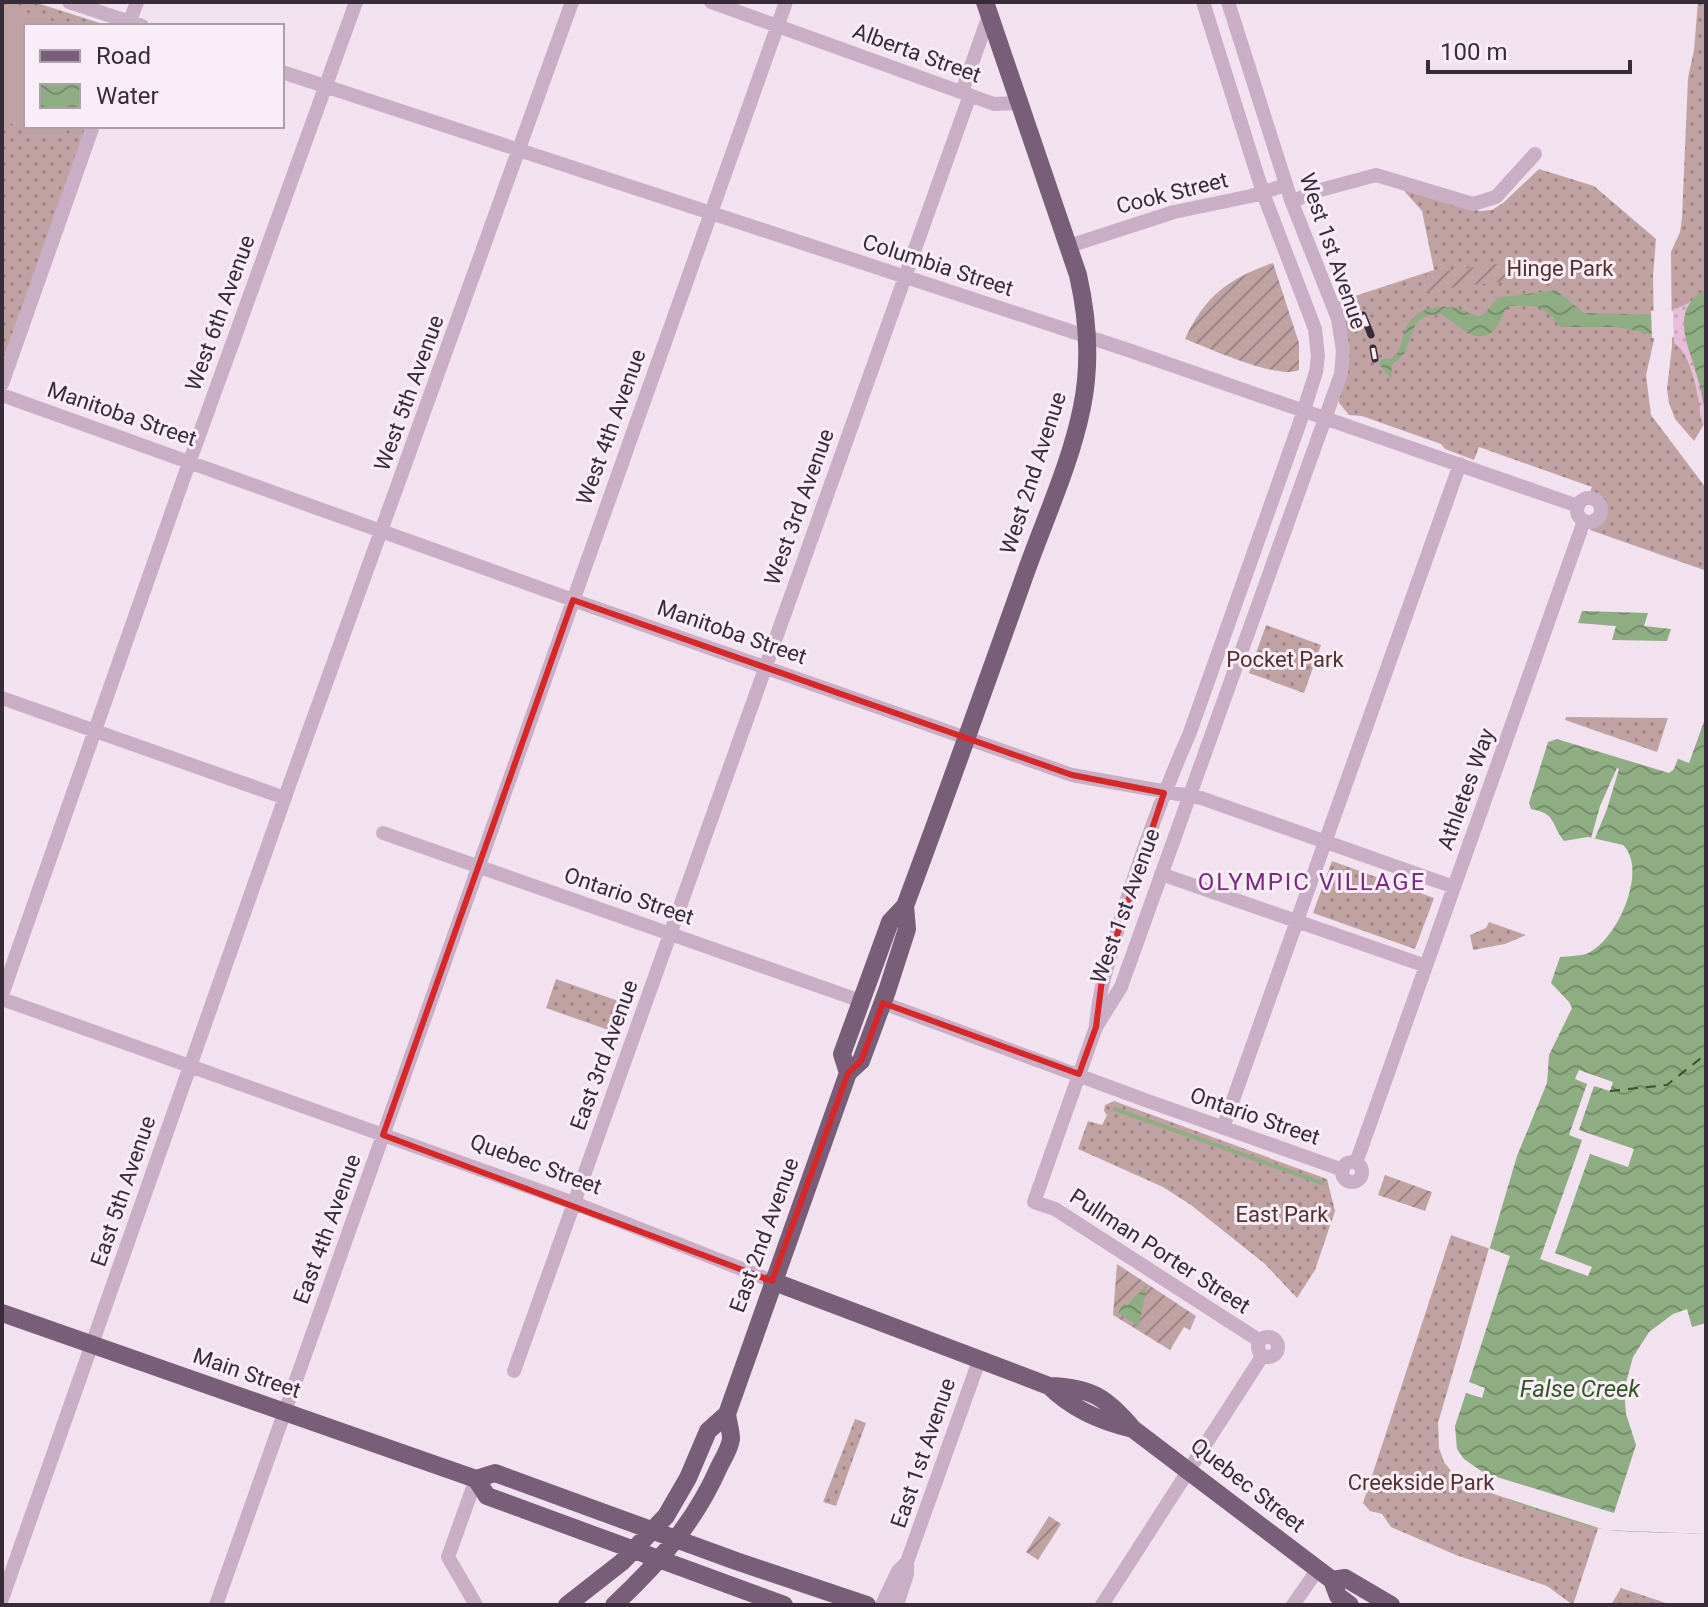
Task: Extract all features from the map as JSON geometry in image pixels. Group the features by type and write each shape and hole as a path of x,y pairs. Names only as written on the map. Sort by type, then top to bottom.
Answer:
{"main road":[{"name":"West 2nd Avenue","path":"861,1001 890,922 905,906 967,739 1076,429 1086,378 1084,303 1069,246 987,9"},
{"name":"West 2nd Avenue","path":"883,1003 907,929 905,906"},
{"name":"East 2nd Avenue","path":"848,1073 842,1054 861,1001"},
{"name":"East 2nd Avenue","path":"614,1605 677,1539 701,1505 731,1440 727,1414 772,1281 848,1073 861,1061 883,1003"},
{"name":"Quebec Street","path":"772,1281 1049,1386 1063,1400 1109,1424 1133,1429 1325,1574 1338,1596 1350,1605"},
{"name":"Main Street","path":"2,1313 476,1479 495,1473 867,1605"},
{"name":"East 2nd Avenue","path":"567,1605 602,1579 666,1516 708,1431 727,1414"},
{"name":"Main Street","path":"476,1479 487,1496 784,1605"},
{"name":"Quebec Street","path":"1325,1574 1345,1578 1391,1605"}],"street":[{"path":"69,2 130,24"},
{"path":"133,24 137,2"},
{"name":"West 6th Avenue","path":"2,997 190,461 356,2"},
{"name":"West 5th Avenue","path":"285,798 572,2"},
{"name":"Alberta Street","path":"711,2 994,104 1019,103"},
{"name":"West 4th Avenue","path":"477,866 786,2"},
{"name":"West 1st Avenue","path":"1096,1027 1102,980 1134,876 1189,735 1316,372 1317,340 1263,193 1203,2"},
{"name":"West 1st Avenue","path":"1096,1027 1121,987 1341,374 1341,329 1286,185 1228,2"},
{"name":"West 3rd Avenue","path":"670,934 904,277 966,94 987,9"},
{"name":"Columbia Street","path":"284,73 1327,417 1578,506"},
{"path":"2,384 92,128"},
{"path":"1292,202 1313,192 1376,175 1473,204 1496,197 1535,154"},
{"name":"Cook Street","path":"1069,246 1174,212 1286,185"},
{"name":"Manitoba Street","path":"2,395 1072,775 1207,800 1454,887"},
{"path":"1223,1128 1460,464"},
{"path":"1589,498 1600,506 1597,519 1584,521 1577,513 1578,506 1589,498"},
{"name":"Athletes Way","path":"1350,1166 1426,966 1584,521"},
{"path":"2,698 285,798"},
{"name":"East 5th Avenue","path":"2,1599 285,798"},
{"name":"Ontario Street","path":"383,833 861,1001"},
{"name":"East 4th Avenue","path":"216,1605 477,866"},
{"path":"1161,874 1426,966"},
{"name":"East 3rd Avenue","path":"514,1371 670,934"},
{"name":"Quebec Street","path":"2,997 574,1203 772,1281"},
{"name":"Ontario Street","path":"883,1003 1223,1128 1350,1166"},
{"path":"1079,1074 1096,1027"},
{"name":"Pullman Porter Street","path":"1079,1074 1034,1202 1055,1209 1262,1348 1190,1471"},
{"name":"East 1st Avenue","path":"897,1605 907,1574 907,1562 980,1358"},
{"path":"1102,1605 1190,1471"},
{"path":"476,1479 448,1557 476,1605"},
{"name":"East 1st Avenue","path":"882,1605 898,1571 907,1562"},
{"path":"1293,1605 1325,1574"}],"highlighted area":[{"path":"573,600 1072,775 1164,793 1102,980 1096,1027 1079,1074 883,1003 861,1061 848,1073 772,1281 383,1135"}],"green space":[{"path":"2,2 34,2 103,24 24,24 24,128 86,128 2,363"},
{"path":"1698,2 1706,2 1706,421 1694,441 1675,419 1667,389 1672,346 1671,252 1680,232 1682,218 1688,78"},
{"path":"2,4 61,24 24,24 24,128 67,128 64,139 30,135 2,118"},
{"name":"Hinge Park","path":"1539,169 1594,186 1656,239 1654,340 1646,375 1651,415 1706,488 1704,570 1590,530 1604,510 1602,500 1589,494 1592,487 1479,447 1474,460 1445,449 1441,444 1362,416 1349,415 1339,403 1337,302 1434,270 1422,211 1398,184 1480,211 1492,210"},
{"path":"1519,261 1522,279 1426,291 1425,274"},
{"path":"1273,263 1299,343 1299,370 1275,371 1260,367 1185,339 1201,311 1220,291 1243,276"},
{"name":"Pocket Park","path":"1266,625 1321,645 1304,693 1249,673"},
{"path":"1566,717 1668,718 1657,752 1565,720"},
{"path":"1332,861 1434,898 1415,949 1313,913"},
{"path":"1489,922 1526,935 1505,944 1473,950 1470,935 1486,928"},
{"path":"556,979 624,1003 614,1032 546,1008"},
{"name":"East Park","path":"1114,1101 1327,1179 1335,1211 1315,1270 1297,1298 1265,1264 1191,1205 1163,1187 1078,1149 1088,1121 1102,1125 1107,1115 1105,1105"},
{"path":"1385,1175 1432,1192 1425,1211 1378,1195"},
{"name":"Creekside Park","path":"1451,1235 1510,1256 1604,1510 1573,1605 1547,1586 1456,1555 1391,1527 1382,1514 1370,1511 1363,1503"},
{"path":"1117,1264 1196,1316 1190,1330 1184,1327 1170,1350 1113,1315"},
{"path":"855,1419 866,1423 836,1506 823,1502"},
{"path":"1049,1516 1061,1524 1038,1560 1026,1552"},
{"path":"1621,1588 1672,1605 1611,1605"}],"sand":[{"path":"1701,298 1706,299 1706,429 1690,367 1674,343 1673,309"}],"water":[{"path":"1706,289 1706,417 1686,339 1684,317 1695,297"},
{"path":"1556,290 1584,313 1673,315 1663,332 1650,334 1616,327 1560,327 1544,310 1509,306 1496,328 1489,334 1475,336 1441,314 1431,315 1416,325 1404,354 1392,366 1391,379 1379,364 1382,359 1396,355 1409,323 1427,309 1452,307 1474,315 1484,315 1497,298"},
{"path":"1582,611 1648,613 1644,626 1671,629 1667,641 1612,640 1616,626 1578,623"},
{"name":"False Creek","path":"1706,685 1706,1534 1608,1530 1528,1506 1453,1474 1442,1456 1438,1423 1517,1156 1547,1083 1549,1055 1572,1008 1551,983 1560,957 1586,954 1597,947 1618,921 1631,888 1630,856 1623,845 1588,837 1564,841 1549,817 1531,809 1529,803 1548,742 1557,739 1669,773 1674,769"},
{"path":"1147,1284 1139,1326 1118,1313 1123,1304 1128,1305"}],"pier":[{"path":"1651,311 1673,311 1674,337 1652,338"},
{"path":"1706,681 1706,716 1689,763 1676,758 1702,684"},
{"path":"1617,768 1607,809 1593,843 1590,842 1600,806"},
{"path":"1579,1070 1613,1082 1610,1091 1594,1086 1579,1130 1634,1149 1628,1167 1590,1154 1555,1253 1592,1267 1588,1276 1540,1259 1582,1140 1569,1135 1587,1084 1575,1079"},
{"path":"1489,1248 1510,1256 1469,1382 1485,1388 1482,1398 1466,1393 1455,1426 1457,1449 1464,1459 1484,1473 1614,1513 1636,1445 1626,1414 1624,1390 1633,1357 1649,1332 1673,1314 1687,1309 1692,1327 1706,1323 1706,1534 1605,1530 1484,1491 1454,1475 1444,1462 1439,1448 1438,1423"}],"waterway":[{"path":"1115,1109 1322,1183"}],"ferry route":[{"path":"1610,1091 1667,1085 1706,1054"}],"railway":[{"path":"1363,315 1371,335"},
{"path":"1373,348 1375,359"}],"district":[{"name":"OLYMPIC VILLAGE","path":"1312,882"}]}
